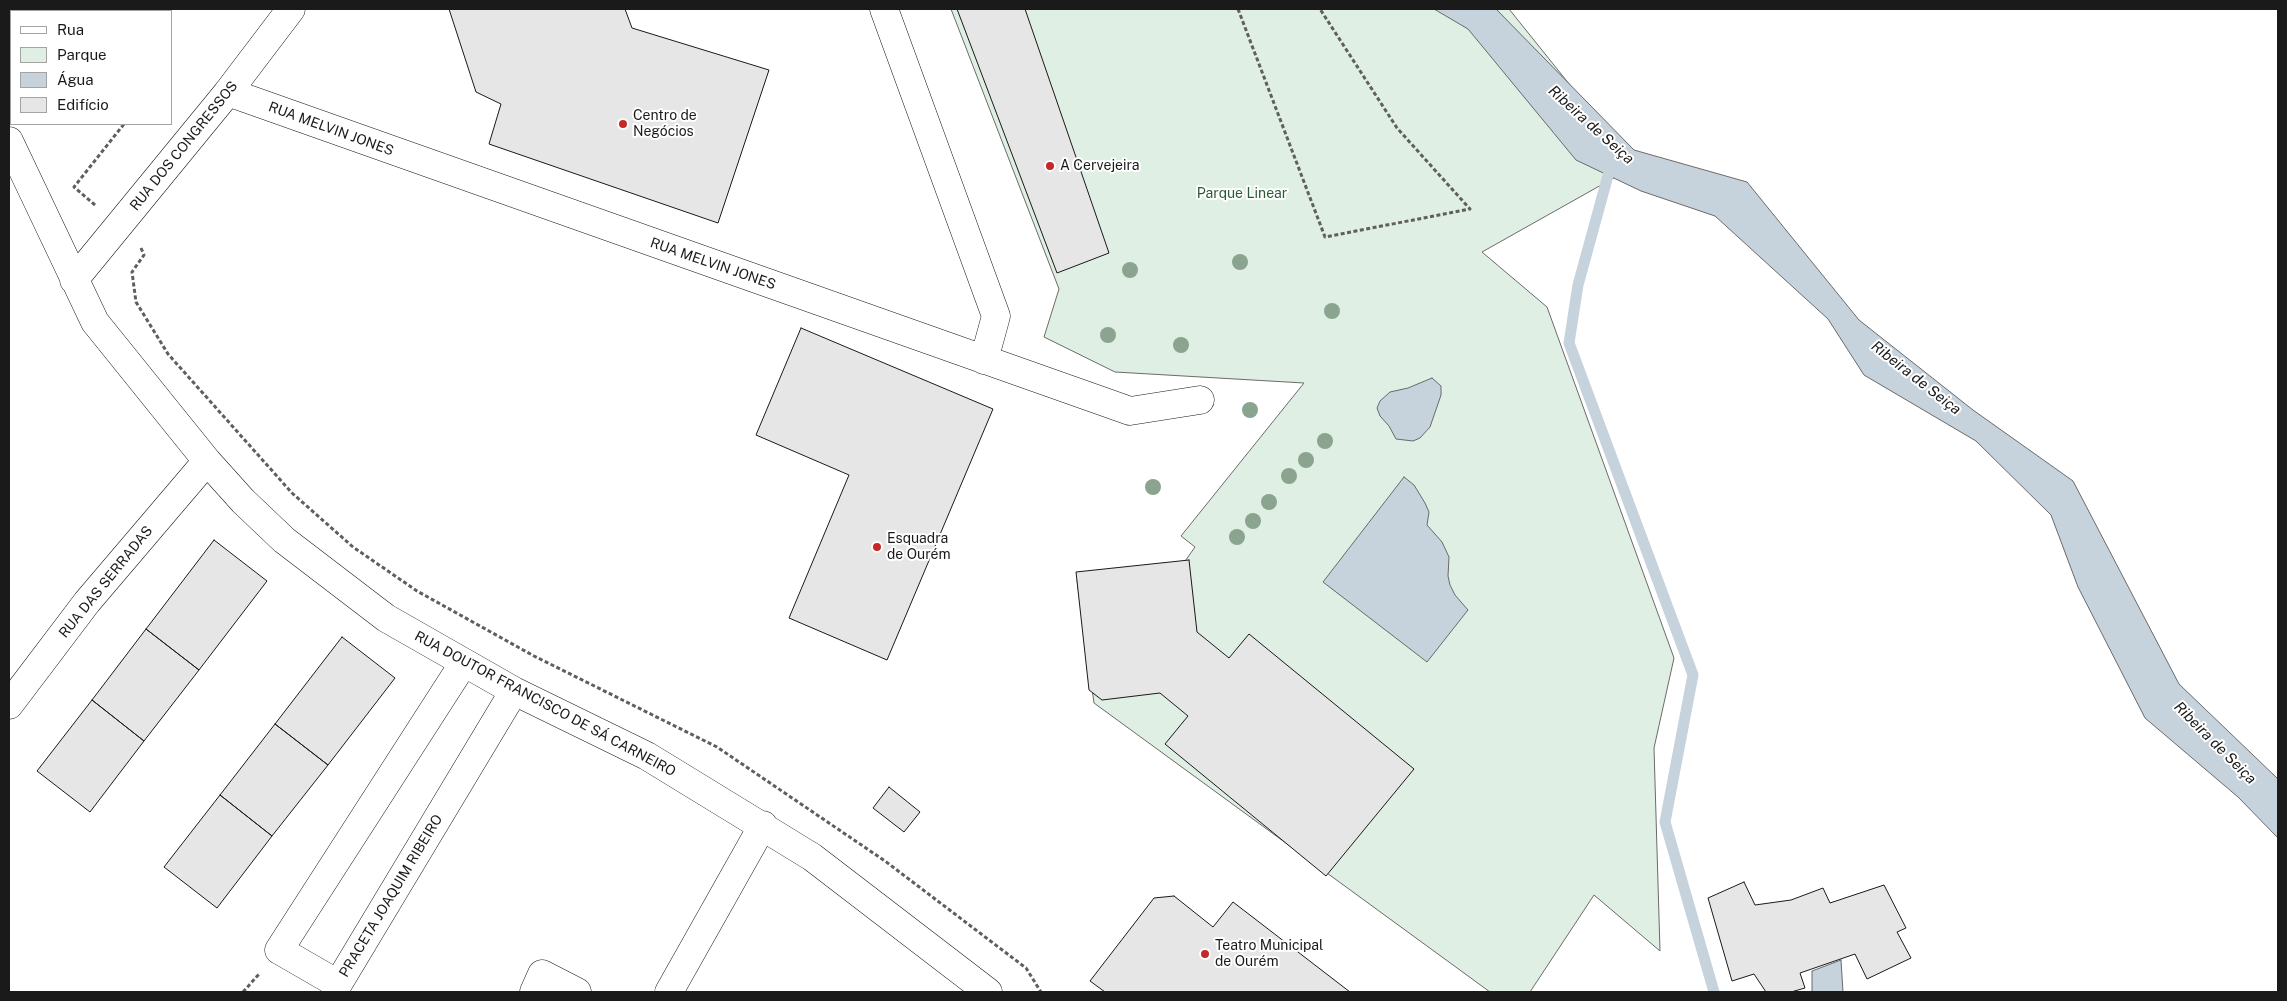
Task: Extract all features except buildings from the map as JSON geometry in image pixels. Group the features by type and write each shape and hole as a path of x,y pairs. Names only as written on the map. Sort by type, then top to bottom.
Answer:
{"street":[{"name":"RUA DOS CONGRESSOS","path":"74,280 228,92 291,9"},
{"path":"884,9 996,316 984,360"},
{"name":"RUA MELVIN JONES","path":"228,92 1130,411 1200,400"},
{"name":"RUA DOUTOR FRANCISCO DE SÁ CARNEIRO","path":"9,141 95,322 207,462 243,501 284,540 386,618 463,664 647,756 763,825 812,857 988,992"},
{"name":"RUA DAS SERRADAS","path":"9,705 86,602 207,462"},
{"name":"PRACETA JOAQUIM RIBEIRO","path":"463,664 279,950 338,984 514,691"},
{"path":"669,992 763,825"},
{"path":"534,992 542,974 577,992"}],"path":[{"path":"1238,9 1325,237 1470,210 1397,128 1320,9"},
{"path":"123,125 74,187 137,240 144,255 132,272 136,302 168,354 292,493 353,547 417,591 534,656 717,747 818,814 901,873 1026,968 1041,992"}],"green space":[{"name":"Parque Linear","path":"951,9 1509,9 1635,166 1482,252 1547,307 1674,658 1654,748 1660,951 1594,895 1530,992 1490,992 1094,703 1077,580 1183,564 1195,547 1181,536 1304,383 1115,372 1044,337 1059,289"}],"water":[{"name":"Ribeira de Seiça","path":"1434,9 1496,9 1634,150 1747,182 1859,320 1973,410 2073,481 2179,684 2278,779 2278,838 2238,797 2145,718 2078,587 2051,515 1976,441 1864,375 1828,319 1715,216 1641,191 1576,160 1468,29"},
{"path":"1432,378 1441,386 1441,395 1430,427 1420,438 1413,441 1396,439 1389,426 1380,416 1377,408 1380,401 1390,392 1408,388"},
{"path":"1404,477 1414,485 1425,503 1429,512 1427,525 1442,542 1449,557 1448,576 1450,585 1455,595 1468,610 1427,662 1323,582"},
{"path":"1841,960 1843,992 1812,992 1812,971"}],"waterway":[{"name":"Ribeira de Seiça","path":"1612,161 1578,285 1569,343 1693,675 1665,822 1714,992"}],"place":[{"name":"Centro de Negócios","path":"623,124"},
{"name":"A Cervejeira","path":"1050,166"},
{"name":"Esquadra de Ourém","path":"877,547"},
{"name":"Teatro Municipal de Ourém","path":"1205,954"}]}
